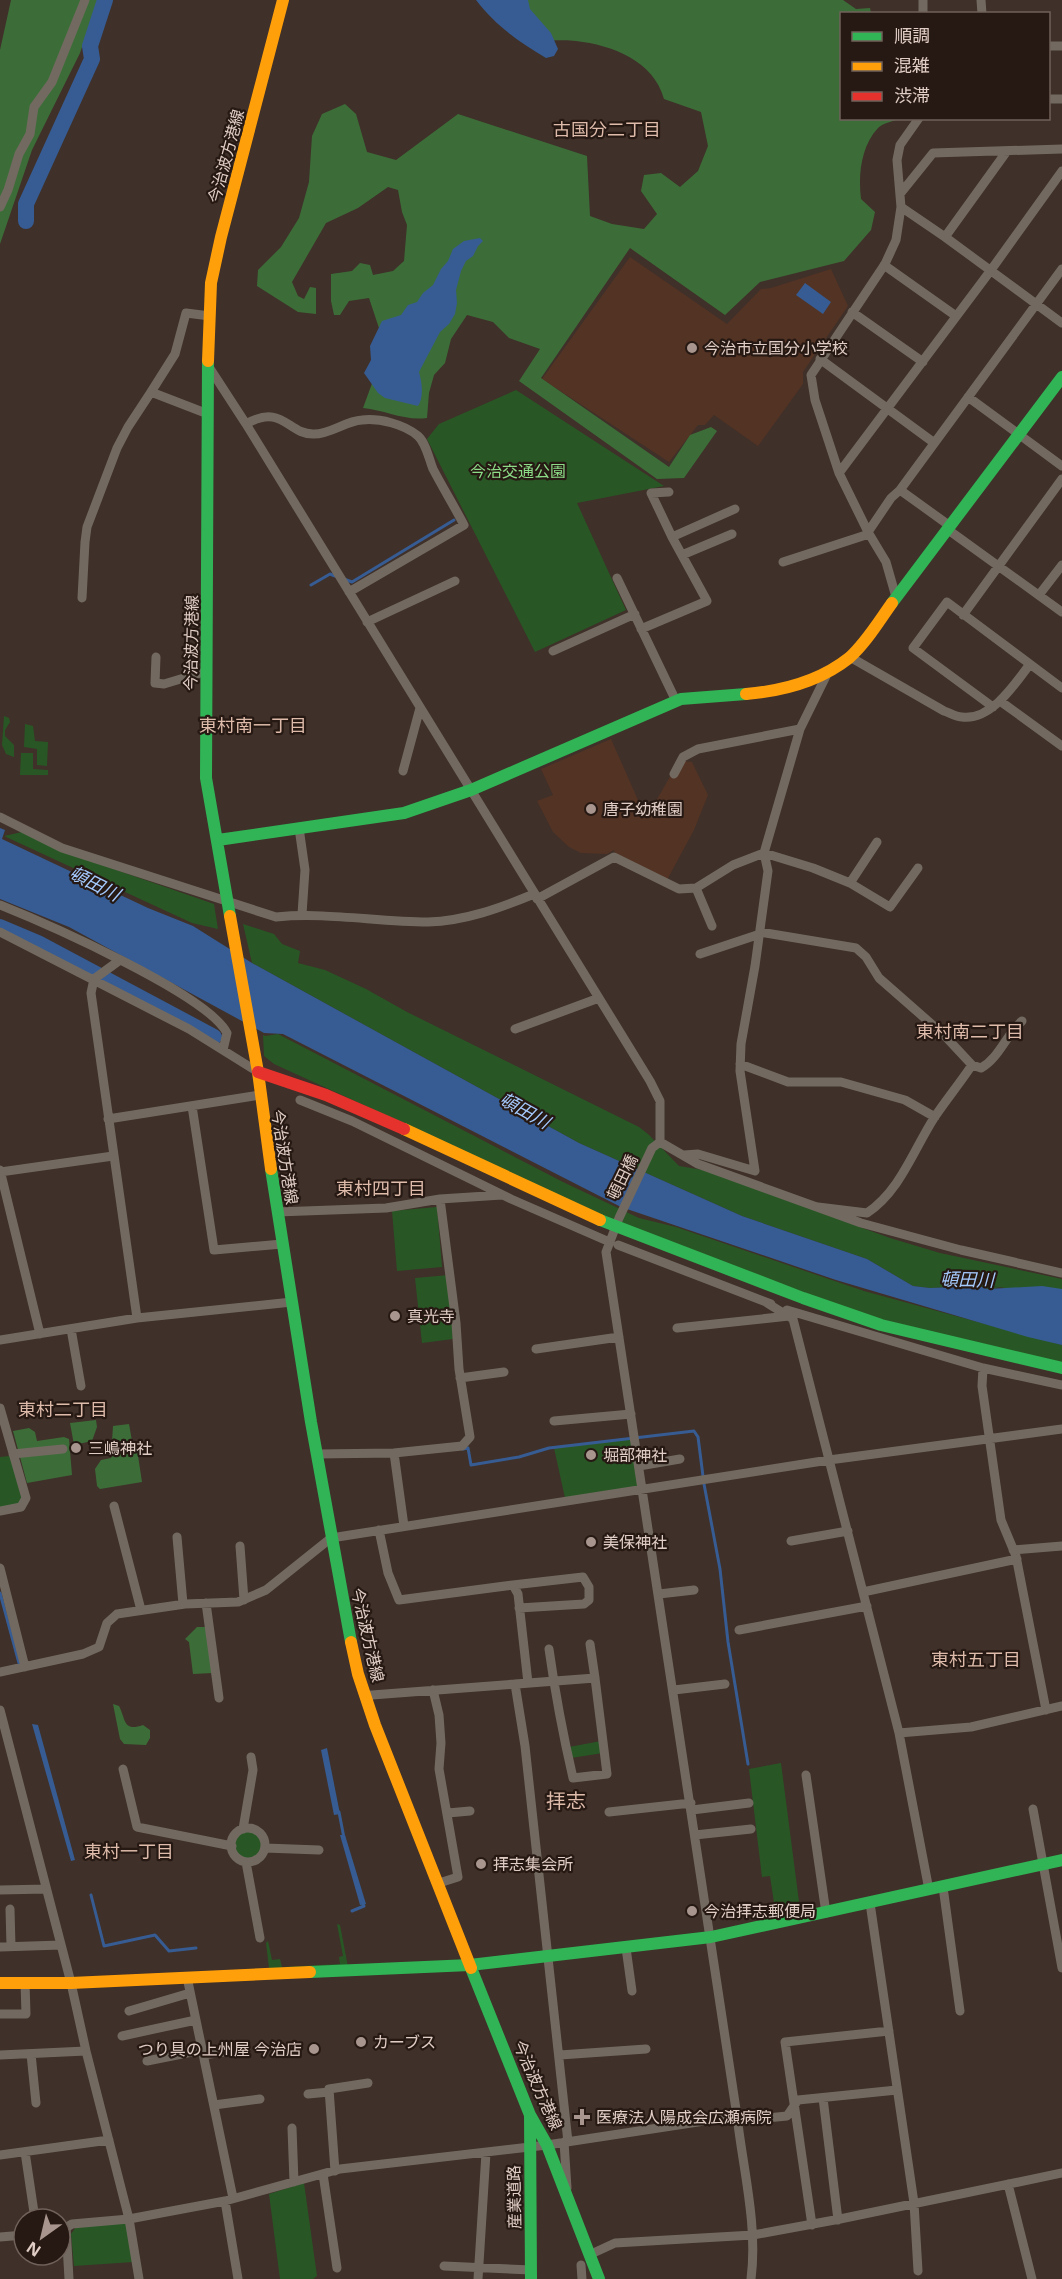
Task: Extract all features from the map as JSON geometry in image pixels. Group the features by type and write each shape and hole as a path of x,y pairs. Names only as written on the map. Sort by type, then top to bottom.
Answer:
{"street":[{"name":"今治波方港線","path":"283,0 211,283 208,366 206,778 258,1072 282,1244 331,1538 351,1642 365,1696 530,2115 547,2145 567,2197 585,2260 599,2279"},
{"path":"0,207 19,154 30,134 34,107 52,82 83,1"},
{"path":"896,597 886,562 868,533 839,473 812,387 811,375 884,265 896,240 901,207 897,160 900,145 918,120"},
{"path":"900,194 933,153 1062,149"},
{"path":"945,237 1007,151"},
{"path":"839,473 1062,171"},
{"path":"901,207 1062,323"},
{"path":"884,265 956,316"},
{"path":"783,562 868,533 891,498 900,490 1062,269"},
{"path":"852,312 923,362"},
{"path":"82,598 87,527 117,448 175,354 186,313 210,316"},
{"path":"820,359 933,442"},
{"path":"208,366 246,424 599,998 660,1101 656,1145 684,1155 698,1164 861,1223 950,1247 1062,1273"},
{"path":"218,840 404,813 471,790 681,699 762,693 793,687 828,672 850,657 1062,377"},
{"path":"151,392 208,414"},
{"path":"968,398 1062,466"},
{"path":"246,424 258,417 273,417 286,421 311,435 323,434 358,420 373,419 404,427 420,437 464,525 348,592"},
{"path":"963,615 1062,479"},
{"path":"900,490 1062,612"},
{"path":"641,629 707,600 651,493 669,492"},
{"path":"672,537 735,509"},
{"path":"682,555 732,534"},
{"path":"1039,595 1062,565"},
{"path":"617,578 676,701"},
{"path":"367,622 454,581"},
{"path":"1062,688 947,602 913,648 1062,746"},
{"path":"553,651 634,614"},
{"path":"156,657 155,682 164,684 207,672"},
{"path":"850,657 944,711 961,717 974,717 996,704 1030,664"},
{"path":"684,1155 698,1154 755,1171 740,1064 741,1044 768,871 764,853 800,729 828,672"},
{"path":"403,771 420,708"},
{"path":"674,774 683,757 698,749 800,729"},
{"path":"0,817 62,848 276,917 302,914 429,922 462,918 497,910 535,896 614,857 679,890 696,888 733,865 764,853 813,868 850,883 890,907 918,868"},
{"path":"299,828 305,870 302,914"},
{"path":"850,883 877,842"},
{"path":"696,888 712,926"},
{"path":"0,905 45,923 120,960 190,999 224,1026 227,1033 223,1050"},
{"path":"0,932 189,1029 258,1072 326,1095 398,1125 547,1197 802,1298 880,1325 1062,1368"},
{"path":"700,954 760,933 856,948 866,957 879,978 944,1035 972,1065 981,1068 991,1062 1011,1031 1022,1022"},
{"path":"120,960 94,980 91,993 137,1318"},
{"path":"515,1029 599,998"},
{"path":"740,1064 788,1082 842,1082 905,1100 935,1117"},
{"path":"818,1207 867,1213 879,1205 893,1190 935,1117 972,1065"},
{"path":"108,1119 260,1095"},
{"path":"300,1100 352,1121 504,1195 605,1240"},
{"path":"192,1106 214,1250 282,1244"},
{"name":"頓田橋","path":"656,1145 617,1223 606,1252 737,2119 753,2235 754,2256 751,2279"},
{"path":"40,1334 0,1171 113,1156"},
{"path":"277,1212 386,1208 440,1199 504,1195"},
{"path":"317,1454 394,1453 462,1446 470,1437 460,1378 456,1323 440,1199"},
{"path":"618,1245 767,1303 846,1329 983,1368 1062,1385"},
{"path":"0,1340 137,1318 292,1302"},
{"path":"767,1303 793,1319 899,1733 929,1890"},
{"path":"677,1328 789,1316"},
{"path":"70,1329 81,1386"},
{"path":"536,1349 619,1337"},
{"path":"983,1368 982,1386 1001,1520 1015,1555 1047,1710"},
{"path":"460,1378 504,1372"},
{"path":"0,1408 26,1498 21,1507 0,1511"},
{"path":"555,1421 631,1414"},
{"path":"0,1672 83,1654 99,1647 107,1623 117,1614 183,1604 238,1602 266,1590 331,1538 829,1460 1062,1429"},
{"path":"13,1454 63,1449"},
{"path":"394,1453 404,1526"},
{"path":"639,1466 680,1459"},
{"path":"114,1506 141,1610"},
{"path":"379,1530 388,1573 399,1600 583,1577 589,1587 589,1600 584,1604 519,1608"},
{"path":"791,1540 848,1531"},
{"path":"177,1537 183,1604"},
{"path":"240,1546 244,1599"},
{"path":"863,1592 1015,1555 1062,1546"},
{"path":"0,1568 26,1667"},
{"path":"513,1585 518,1594 528,1683"},
{"path":"659,1594 694,1590"},
{"path":"206,1603 219,1698"},
{"path":"739,1630 867,1606"},
{"path":"549,1649 573,1778 607,1774 590,1644"},
{"path":"365,1696 595,1678"},
{"path":"515,1684 525,1746 560,2055 567,2197"},
{"path":"674,1690 725,1684"},
{"path":"433,1690 439,1715 441,1743 439,1769 458,1877 439,1883"},
{"path":"899,1733 971,1727 1062,1706"},
{"path":"0,1710 129,2219 139,2279"},
{"path":"243,1829 253,1770 251,1756"},
{"path":"123,1769 137,1827 232,1846"},
{"path":"806,1774 826,1912"},
{"path":"609,1812 748,1803"},
{"path":"1033,1809 1062,1968"},
{"path":"448,1813 470,1811"},
{"path":"250,1828 258,1831 264,1838 265,1848 257,1860 246,1862 237,1857 232,1846 234,1836 243,1829 250,1828"},
{"path":"695,1835 751,1829"},
{"path":"265,1848 319,1850"},
{"path":"0,1983 71,1983 470,1965 626,1948 711,1936 1062,1860"},
{"path":"246,1862 260,1938"},
{"path":"943,1887 960,2011"},
{"path":"0,1890 46,1889"},
{"path":"870,1903 914,2203 918,2271"},
{"path":"10,1909 11,1947"},
{"path":"0,1947 61,1945"},
{"path":"626,1948 632,1991"},
{"path":"187,1977 214,2105 229,2199 238,2279"},
{"path":"0,2014 26,2014 25,1983"},
{"path":"129,2011 190,1993"},
{"path":"122,2036 196,2020"},
{"path":"812,2224 786,2042 889,2031"},
{"path":"147,2061 203,2052 246,2049"},
{"path":"560,2055 646,2049"},
{"path":"0,2055 86,2051"},
{"path":"31,2054 36,2103"},
{"path":"308,2094 329,2092 329,2089 368,2083"},
{"path":"72,2224 129,2219 229,2199 335,2171 737,2119 787,2116 798,2100 897,2090"},
{"path":"329,2092 335,2171"},
{"path":"823,2098 838,2220"},
{"path":"214,2105 260,2099"},
{"name":"産業道路","path":"530,2115 531,2275"},
{"path":"291,2128 294,2182"},
{"path":"0,2155 109,2140"},
{"path":"26,2152 33,2207"},
{"path":"478,2279 486,2153"},
{"path":"582,2279 585,2260 615,2243 753,2235 838,2220 1062,2173"},
{"path":"323,2174 338,2268"},
{"path":"1008,2184 1032,2279"},
{"path":"444,2266 531,2275"}],"shaded area":[{"name":"今治市立国分小学校","path":"630,257 727,324 761,289 831,269 848,306 803,372 803,384 758,446 714,415 705,425 698,425 669,462 542,379"},
{"name":"唐子幼稚園","path":"611,739 646,818 671,775 684,761 692,762 708,795 694,830 667,880 616,855 614,850 607,854 581,853 569,847 553,832 537,801 553,795 541,769"}],"green space":[{"path":"11,0 98,0 80,53 32,150 0,244 0,50"},
{"path":"498,0 843,0 856,9 870,8 871,12 840,12 840,120 896,120 880,126 872,135 864,152 860,180 861,199 875,212 871,230 844,261 760,282 725,315 630,248 541,378 669,467 690,435 711,427 717,431 684,478 657,479 519,381 540,349 509,338 493,322 467,315 451,339 445,363 434,375 429,393 427,418 402,417 363,408 374,378 382,337 369,298 349,301 340,315 334,315 331,301 331,274 352,271 360,263 370,265 373,275 393,271 404,261 407,225 398,190 388,187 358,208 326,223 292,282 298,296 304,299 310,287 316,288 316,314 298,312 257,286 258,270 281,247 299,218 309,182 312,136 322,114 345,104 356,114 367,152 396,160 458,114 587,156 590,216 612,224 644,229 657,214 641,191 644,175 661,173 680,187 698,171 708,146 701,112 664,99 651,74 630,57 590,43 539,38"},
{"name":"今治交通公園","path":"516,390 664,486 577,503 626,610 535,652 427,439 439,424"},
{"path":"4,716 9,718 10,722 5,730 5,736 14,745 14,757 6,754 2,745"},
{"path":"25,724 33,726 35,741 48,742 47,766 37,765 37,749 24,747"},
{"path":"21,753 33,753 33,769 48,770 48,775 20,775"},
{"path":"22,832 79,857 214,904 218,929 192,923 4,836"},
{"path":"243,924 274,934 282,944 300,951 298,963 325,970 366,989 407,1012 639,1127 679,1166 703,1170 890,1238 940,1253 1062,1279 1062,1297 992,1286 1000,1288 913,1286 867,1259 742,1216 579,1143 252,963"},
{"path":"278,1034 563,1182 639,1218 676,1227 864,1291 1062,1345 1062,1362 996,1349 865,1315 585,1210 274,1064 264,1056 263,1035"},
{"path":"437,1207 442,1267 397,1271 392,1211"},
{"path":"449,1275 454,1318 453,1339 422,1343 415,1278"},
{"path":"96,1420 97,1427 92,1441 74,1445 70,1423"},
{"path":"129,1424 132,1441 112,1441 113,1426"},
{"path":"29,1428 35,1432 37,1441 64,1437 69,1439 72,1475 27,1483 13,1431"},
{"path":"632,1439 640,1486 565,1498 554,1448"},
{"path":"137,1449 142,1482 100,1489 97,1486 95,1469 101,1460 111,1458 114,1453"},
{"path":"10,1456 22,1499 19,1505 0,1509 0,1457"},
{"path":"197,1627 206,1627 213,1673 193,1674 189,1642 185,1639"},
{"path":"113,1704 119,1706 128,1726 143,1725 150,1730 150,1738 146,1745 124,1744 120,1739"},
{"path":"601,1741 603,1753 571,1758 569,1747"},
{"path":"781,1763 801,1917 777,1923 770,1876 762,1877 749,1769"},
{"path":"248,1828 260,1833 265,1845 260,1857 248,1862 236,1857 231,1845 236,1833"},
{"path":"337,1924 340,1925 348,1967 269,1968 266,1943 268,1941 272,1960 280,1959 282,1967 340,1964 339,1957 343,1956"},
{"path":"304,2183 317,2276 313,2279 280,2279 269,2194"},
{"path":"126,2223 133,2262 74,2266 72,2233 76,2227"}],"water":[{"path":"476,0 528,0 530,9 551,33 558,49 554,56 546,58 517,39 491,18"},
{"path":"480,238 483,241 473,256 466,261 461,271 456,290 455,314 440,332 419,372 422,385 420,403 418,406 385,398 378,393 364,373 371,360 370,346 382,321 401,315 408,305 417,302 433,285 453,249 464,241"},
{"path":"805,283 831,302 823,314 796,295"},
{"name":"頓田川","path":"0,828 5,830 2,839 148,908 193,926 252,963 579,1143 742,1216 867,1259 913,1286 930,1288 979,1286 988,1289 1042,1286 1062,1289 1062,1345 836,1280 621,1207 283,1034 264,1033 69,927 0,899"},
{"path":"32,1724 38,1725 75,1860 71,1861"},
{"path":"327,1748 340,1814 334,1815 321,1750"},
{"path":"340,1835 345,1835 366,1904 360,1905"}],"waterway":[{"path":"26,221 26,204 92,59 90,46 105,0"},
{"path":"344,579 352,582 454,520"},
{"path":"311,585 330,574 335,576"},
{"path":"0,927 38,943 214,1037"},
{"path":"463,1449 468,1448 471,1465 519,1457 549,1448 694,1431 698,1437 704,1484 720,1569 728,1642 748,1764"},
{"path":"0,1593 19,1663"},
{"path":"339,1812 344,1838"},
{"path":"91,1895 104,1946 155,1935 169,1951 196,1948"},
{"path":"352,1911 364,1906 362,1902"}],"traffic: fast":[{"path":"208,361 206,778 230,916"},
{"path":"892,603 1062,377"},
{"path":"218,840 404,813 471,790 681,699 746,694"},
{"path":"271,1169 311,1422 351,1642"},
{"path":"600,1220 803,1298 881,1325 1062,1368"},
{"path":"310,1972 470,1965 711,1937 1062,1860"},
{"path":"471,1968 530,2115 547,2145 599,2279"},
{"path":"530,2115 531,2279"}],"traffic: slow":[{"path":"208,361 211,283 283,0"},
{"path":"746,694 800,684 838,666 861,646 892,603"},
{"path":"230,916 258,1072 271,1169"},
{"path":"404,1129 600,1220"},
{"path":"351,1642 358,1674 375,1725 471,1968"},
{"path":"0,1983 71,1983 310,1972"}],"traffic: jam":[{"path":"258,1072 326,1095 404,1129"}],"place":[{"name":"今治市立国分小学校","path":"692,348"},
{"name":"唐子幼稚園","path":"591,809"},
{"name":"真光寺","path":"395,1316"},
{"name":"三嶋神社","path":"76,1448"},
{"name":"堀部神社","path":"591,1455"},
{"name":"美保神社","path":"591,1542"},
{"name":"拝志集会所","path":"481,1864"},
{"name":"今治拝志郵便局","path":"692,1911"},
{"name":"カーブス","path":"361,2042"},
{"name":"つり具の上州屋 今治店","path":"314,2049"},
{"name":"医療法人陽成会広瀬病院","path":"582,2117"}],"district":[{"name":"古国分二丁目","path":"607,129"},
{"name":"東村南一丁目","path":"253,725"},
{"name":"東村南二丁目","path":"970,1031"},
{"name":"東村四丁目","path":"381,1188"},
{"name":"東村二丁目","path":"63,1409"},
{"name":"東村五丁目","path":"976,1659"},
{"name":"拝志","path":"566,1800"},
{"name":"東村一丁目","path":"129,1851"}]}
